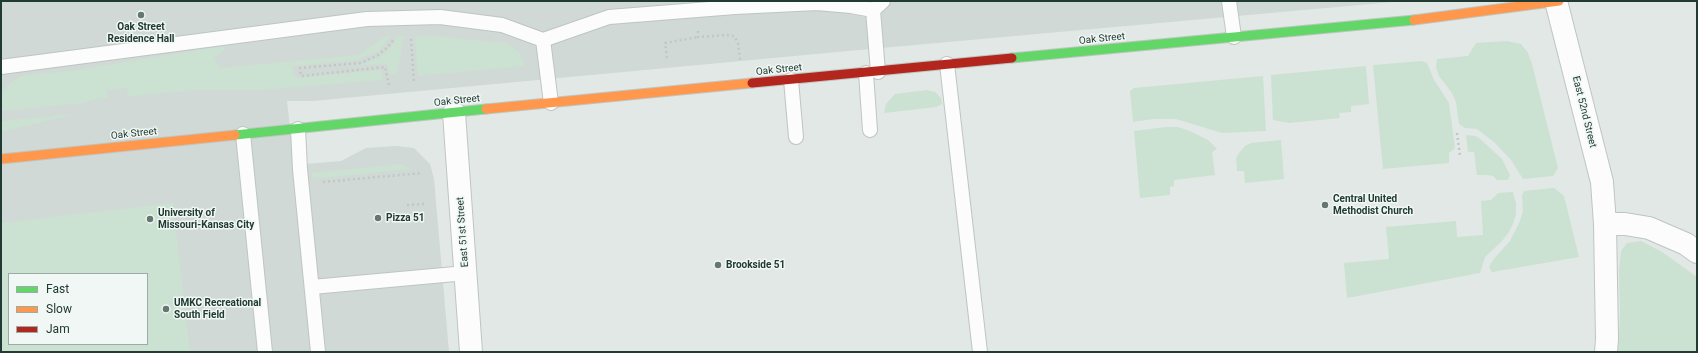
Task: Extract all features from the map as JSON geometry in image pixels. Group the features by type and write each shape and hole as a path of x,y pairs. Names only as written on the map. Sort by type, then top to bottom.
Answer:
{"street":[{"name":"East 52nd Street","path":"1556,1 1602,182 1605,224 1606,352"},
{"name":"Oak Street","path":"1,159 947,64 1424,19 1476,7 1559,1"},
{"name":"East 51st Street","path":"454,113 472,352"},
{"path":"1605,224 1625,224 1648,228 1686,244 1697,252"}],"lane":[{"path":"1229,1 1234,37"},
{"path":"1,67 367,19 440,18 502,25 542,40 609,17 735,7 818,3 878,6 872,72 870,130"},
{"path":"542,40 551,103"},
{"path":"947,64 980,352"},
{"path":"791,80 796,137"},
{"path":"298,129 300,169 318,352"},
{"path":"243,134 264,352"},
{"path":"312,287 466,273"}],"path":[{"path":"698,24 698,37"},
{"path":"667,58 665,43 698,37 727,35 734,36 738,43 741,62"},
{"path":"389,85 384,67 301,76 300,68 361,63 378,55 388,47 395,37"},
{"path":"411,38 414,83"},
{"path":"1457,133 1460,156"},
{"path":"321,182 422,173"},
{"path":"407,205 424,204"}],"shaded area":[{"name":"University of Missouri-Kansas City","path":"1,1 1404,1 313,101 287,101 294,165 341,161 366,148 396,146 414,148 430,164 434,179 449,352 1,352"}],"green space":[{"path":"386,36 391,36 378,51 356,60 293,66 295,78 381,70 383,80 263,90 196,90 128,96 127,88 107,90 107,98 84,103 1,111 1,91 17,78 27,75 77,70 223,46 225,47 225,50 214,58 221,68 358,55"},
{"path":"398,36 404,36 397,74 390,74 386,63 356,66 378,58 389,49"},
{"path":"415,36 436,36 503,43 510,45 520,53 525,66 418,76"},
{"path":"1507,41 1521,44 1528,53 1532,64 1558,168 1553,176 1523,179 1511,160 1494,142 1477,129 1465,128 1459,124 1456,102 1452,93 1439,76 1436,67 1437,59 1468,56 1476,43"},
{"path":"1422,61 1427,63 1434,80 1449,103 1455,148 1449,153 1449,163 1383,169 1373,65"},
{"path":"1366,66 1369,104 1351,106 1351,112 1339,113 1340,118 1289,123 1273,120 1271,75"},
{"path":"1263,76 1266,131 1222,133 1176,119 1153,119 1133,122 1130,91 1134,88"},
{"path":"927,90 935,92 941,98 942,104 936,107 884,113 886,104 895,94"},
{"path":"75,114 5,131 1,131 1,121"},
{"path":"1178,127 1190,131 1208,140 1217,149 1212,152 1215,175 1174,180 1174,186 1170,187 1170,195 1140,198 1134,131"},
{"path":"1466,135 1479,138 1502,159 1510,175 1508,180 1497,180 1493,176 1488,175 1477,175 1474,152 1468,152"},
{"path":"1281,140 1284,179 1245,183 1244,171 1237,171 1236,158 1245,146 1251,143"},
{"path":"403,164 411,169 312,179 312,173"},
{"path":"1554,188 1564,196 1579,257 1492,272 1489,267 1493,260 1510,241 1520,221 1523,211 1522,196 1524,191"},
{"path":"1513,192 1516,204 1516,214 1513,224 1502,241 1485,257 1480,273 1347,298 1344,263 1389,259 1386,227 1456,221 1457,237 1483,235 1481,201 1491,200 1498,193"},
{"name":"UMKC Recreational South Field","path":"173,203 190,352 1,352 1,223"},
{"path":"1641,241 1662,252 1697,277 1697,352 1618,352 1620,316 1619,271 1621,251 1627,243"}],"traffic: fast":[{"path":"1012,58 1414,20"},
{"path":"235,135 486,109"}],"traffic: slow":[{"path":"1414,20 1559,1"},
{"path":"486,109 752,83"},
{"path":"1,159 235,135"}],"traffic: jam":[{"path":"752,83 1012,58"}],"place":[{"name":"Oak Street Residence Hall","path":"141,15"},
{"name":"Central United Methodist Church","path":"1325,205"},
{"name":"Pizza 51","path":"378,218"},
{"name":"University of Missouri-Kansas City","path":"150,219"},
{"name":"Brookside 51","path":"718,265"},
{"name":"UMKC Recreational South Field","path":"166,309"}]}
